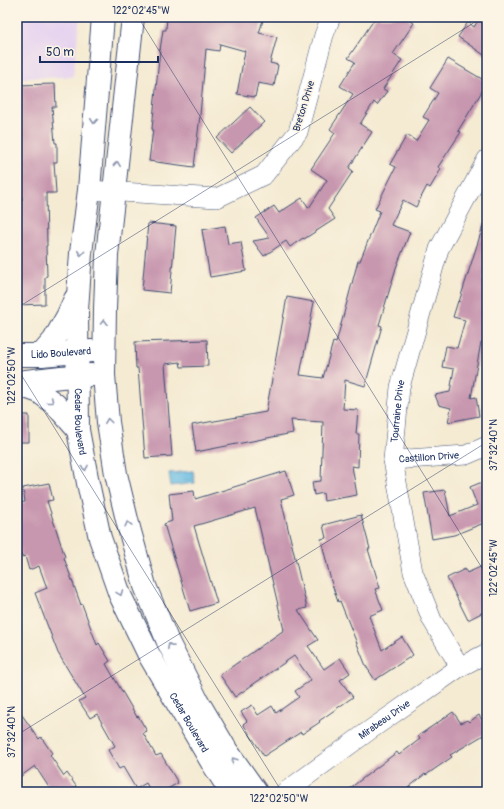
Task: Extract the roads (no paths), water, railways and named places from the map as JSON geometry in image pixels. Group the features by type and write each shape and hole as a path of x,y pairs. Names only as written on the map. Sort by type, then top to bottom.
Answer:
{"street":[{"name":"Cedar Boulevard","path":"103,17 89,190 78,291 78,430 100,538 120,595 152,662 231,792"},
{"name":"Cedar Boulevard","path":"133,17 107,255 104,374 108,422 116,474 145,586 168,642 197,700 227,750 256,792"},
{"name":"Breton Drive","path":"89,190 217,198 264,175 298,132 324,35 331,17"},
{"name":"Tourraine Drive","path":"460,667 432,620 413,572 393,460 400,387 439,249 487,159"},
{"path":"41,355 54,340 64,323 78,291"},
{"name":"Lido Boulevard","path":"17,355 41,355 104,349"},
{"path":"17,383 104,374"},
{"path":"17,383 39,392 55,404 78,430"},
{"name":"Castillon Drive","path":"393,460 466,455 487,446"},
{"name":"Mirabeau Drive","path":"285,792 460,667 487,653"}],"water":[{"path":"193,471 195,483 171,486 169,473"}]}
